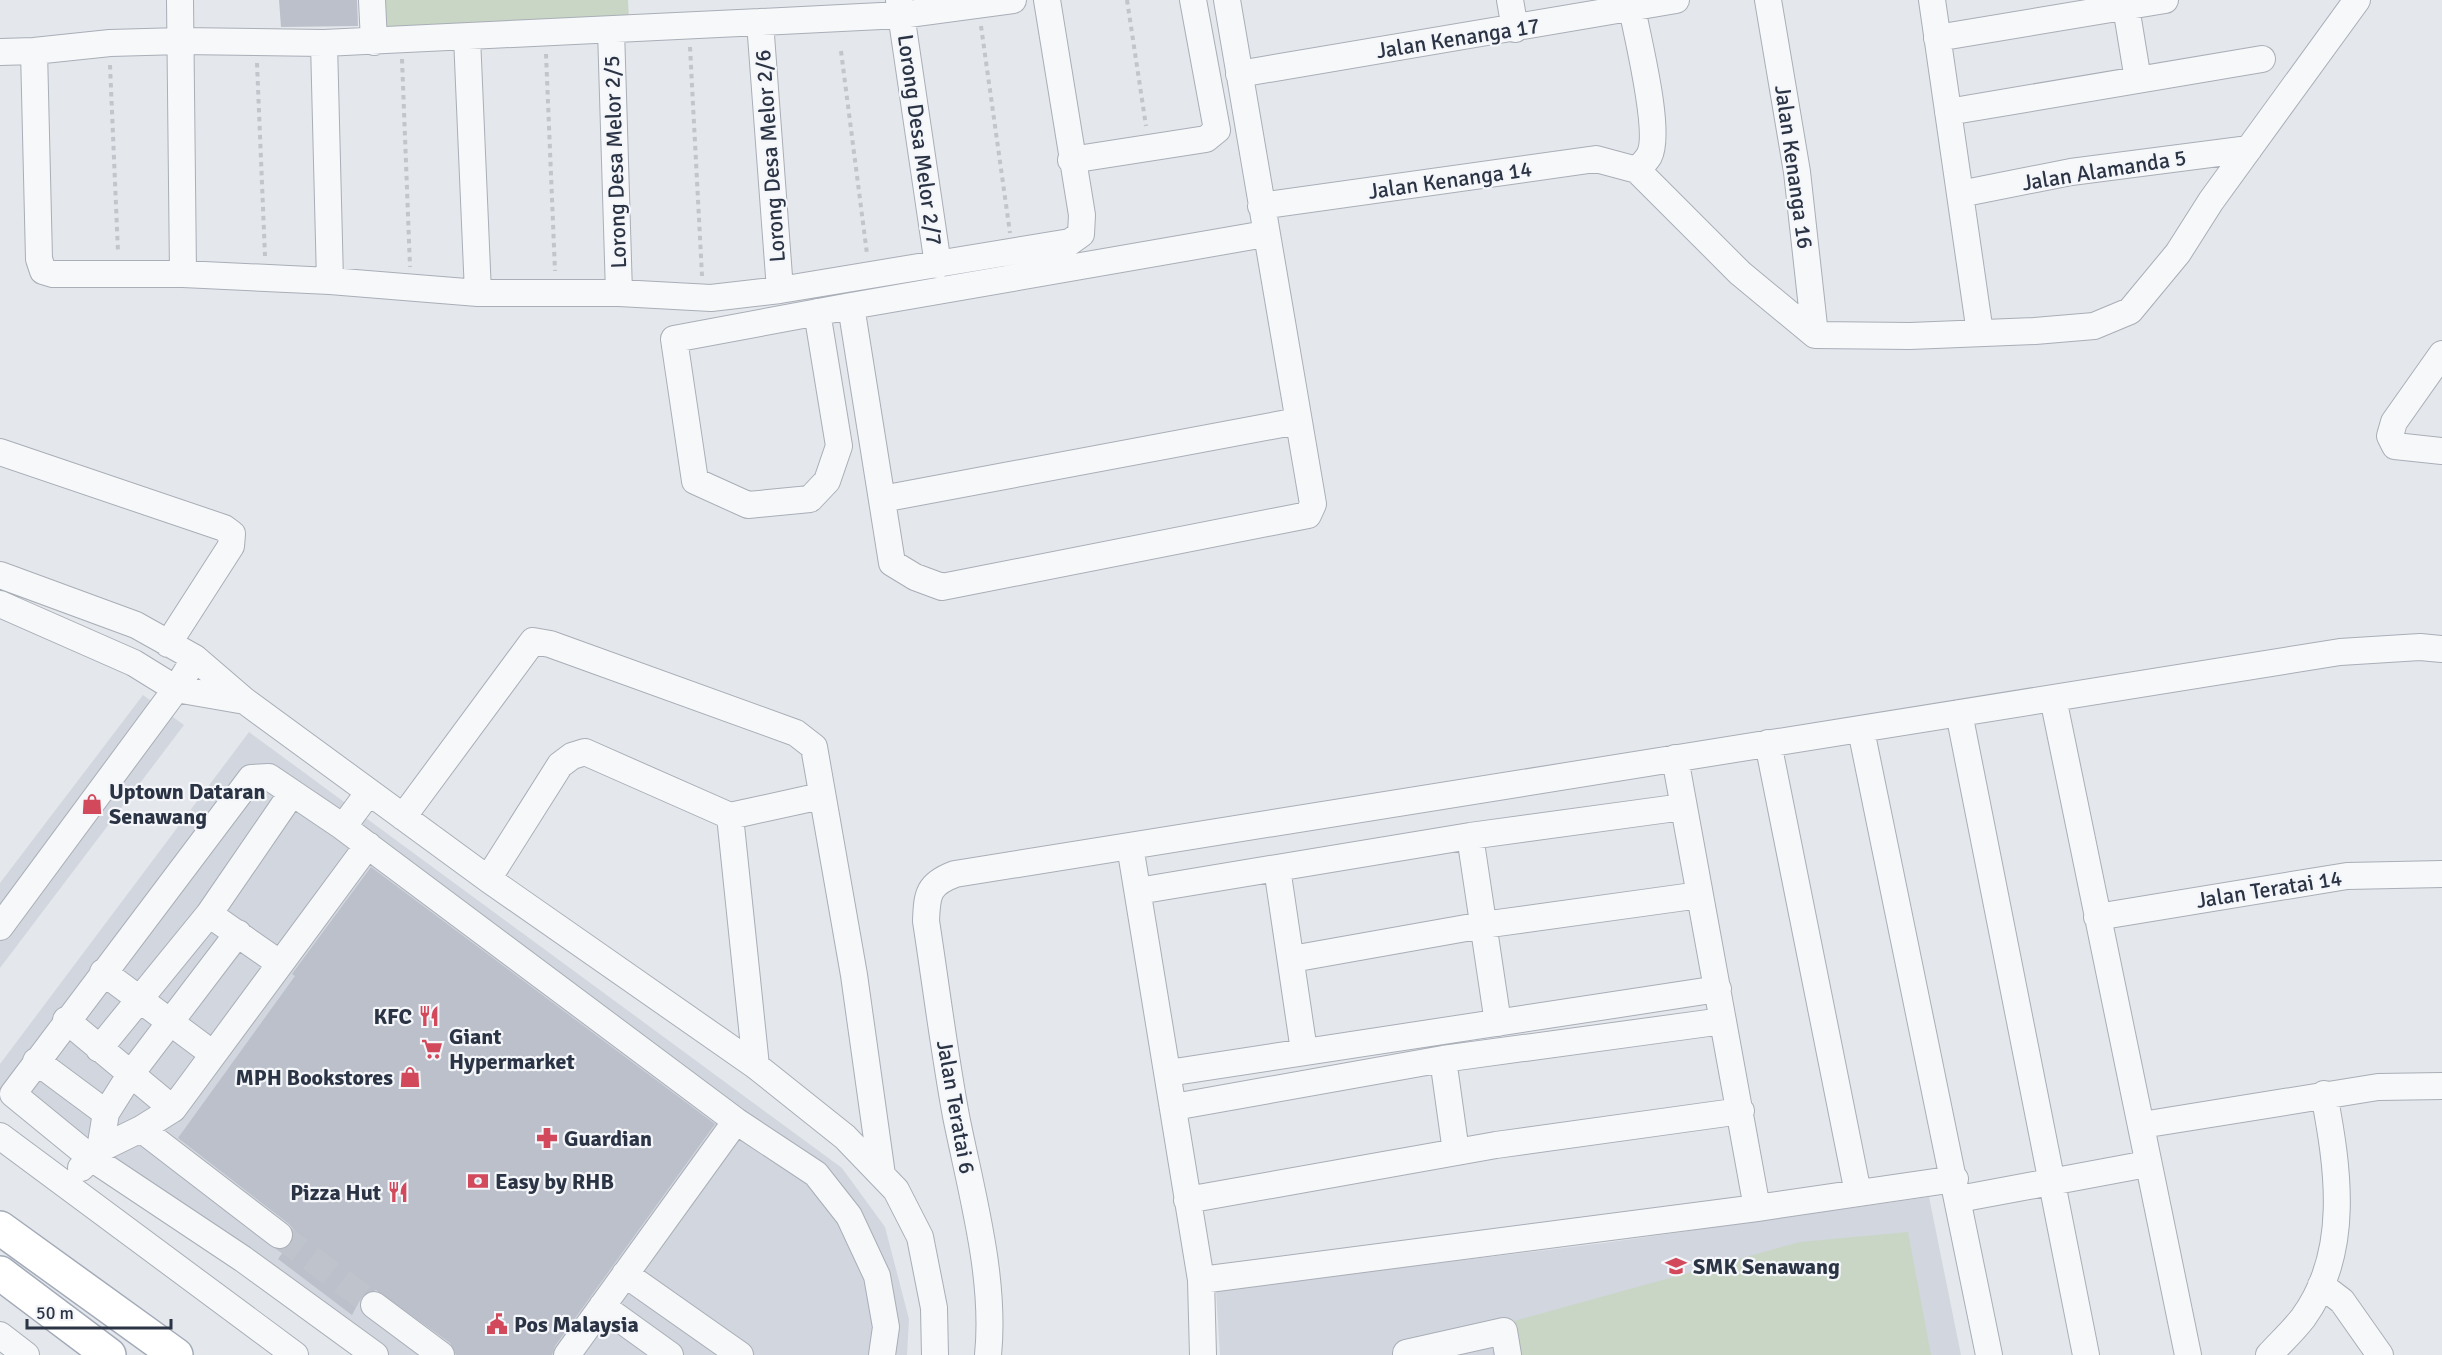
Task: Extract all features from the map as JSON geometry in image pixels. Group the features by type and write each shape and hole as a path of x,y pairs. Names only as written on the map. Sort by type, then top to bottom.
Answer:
{"main road":[{"path":"0,1228 176,1355"},
{"path":"0,1273 109,1355"}],"street":[{"path":"180,0 183,274"},
{"path":"372,0 374,42"},
{"path":"0,52 110,43 181,41 324,44 689,26 760,22 900,8 978,5 1013,0"},
{"path":"34,51 39,259 43,271 53,274 183,274 330,281 478,293 619,293 703,298 780,290 938,265 1070,242 1081,234 1082,215 1071,160 1047,0"},
{"path":"1071,160 1206,139 1217,129 1193,0"},
{"path":"851,306 892,563 915,577 942,586 1308,515 1312,504 1227,0"},
{"path":"1510,0 1515,29"},
{"name":"Jalan Kenanga 17","path":"1239,74 1676,0"},
{"name":"Jalan Kenanga 16","path":"1768,0 1797,172 1815,335"},
{"path":"1932,0 1980,333"},
{"path":"1937,38 2165,0"},
{"path":"1632,8 1653,135 1650,155 1637,170 1740,273 1815,335 1980,333 2094,326 2130,311 2178,253 2211,201 2357,0"},
{"path":"2126,7 2138,80"},
{"name":"Lorong Desa Melor 2/7","path":"900,8 938,265"},
{"name":"Lorong Desa Melor 2/6","path":"760,22 780,290"},
{"name":"Lorong Desa Melor 2/5","path":"611,30 619,293"},
{"path":"467,37 478,293"},
{"path":"324,44 330,281"},
{"path":"1948,112 2262,59"},
{"name":"Jalan Alamanda 5","path":"1960,194 2071,172 2249,149"},
{"name":"Jalan Kenanga 14","path":"1262,206 1596,159 1637,170"},
{"path":"817,312 840,446 827,481 810,499 748,505 695,481 674,339 817,312 1265,234"},
{"path":"2442,354 2394,422 2390,436 2395,446 2442,451"},
{"path":"882,499 1298,421"},
{"path":"0,452 224,528 232,534 231,546 168,644"},
{"path":"0,575 136,625 195,658 245,701 488,879 756,1066 845,1137 896,1190 920,1237 934,1308 935,1355"},
{"path":"0,604 134,663 176,689 245,701"},
{"path":"403,817 533,641 796,733 814,747 854,975 882,1176"},
{"path":"1203,1355 1201,1280 1131,846 2340,652 2420,647 2442,649"},
{"path":"0,927 176,689 195,658"},
{"path":"2052,698 2188,1355"},
{"path":"1959,713 2086,1355"},
{"path":"1861,730 1957,1189 1989,1355"},
{"path":"1768,743 1858,1193"},
{"path":"488,879 560,765 572,756 585,752 730,816 821,796"},
{"path":"1675,758 1757,1208"},
{"path":"375,1355 13,1094 66,1020 251,778 269,777 343,827 736,1121 816,1174 849,1216 877,1276 886,1327 882,1355"},
{"path":"343,827 369,792"},
{"path":"99,1049 209,914 292,793"},
{"path":"1138,891 1470,836 1683,807"},
{"path":"730,816 756,1066"},
{"path":"1470,836 1498,1023"},
{"path":"68,1185 95,1153 173,1109 368,845"},
{"name":"Jalan Teratai 6","path":"988,1355 990,1334 982,1247 956,1113 926,921 927,897 937,881 955,874 1131,846"},
{"path":"1277,868 1304,1051"},
{"name":"Jalan Teratai 14","path":"2097,917 2347,876 2442,874"},
{"path":"1292,959 1483,925 1700,895"},
{"path":"209,914 279,963"},
{"path":"95,1153 106,1113 130,1076 238,933"},
{"path":"103,972 213,1054"},
{"path":"1168,1073 1718,989"},
{"path":"66,1020 130,1076 173,1109"},
{"path":"1174,1107 1443,1059 1723,1021"},
{"path":"1443,1059 1456,1152"},
{"path":"36,1061 106,1113"},
{"path":"2142,1125 2324,1094 2378,1087 2442,1086"},
{"path":"2269,1355 2304,1317 2321,1285 2336,1235 2338,1195 2334,1147 2324,1094"},
{"path":"1187,1200 1456,1152 1741,1111"},
{"path":"571,1353 602,1306 736,1121"},
{"path":"141,1129 279,1234"},
{"path":"0,1136 295,1355"},
{"path":"1201,1280 1858,1193 1957,1189 2052,1181 2147,1164"},
{"path":"625,1274 740,1355"},
{"path":"2321,1285 2342,1301 2380,1355"},
{"path":"374,1305 441,1355"},
{"path":"602,1306 670,1355"},
{"path":"1406,1355 1406,1353 1504,1331 1508,1355"},
{"path":"0,1335 26,1355"}],"path":[{"path":"1127,0 1150,148"},
{"path":"978,5 1012,251"},
{"path":"689,26 703,298"},
{"path":"546,33 556,293"},
{"path":"401,40 411,287"},
{"path":"256,42 266,278"},
{"path":"110,43 119,274"},
{"path":"841,51 869,276"}],"shaded area":[{"name":"Uptown Dataran Senawang","path":"143,695 184,725 0,968 0,883"},
{"path":"249,732 842,1168 885,1227 909,1319 907,1355 351,1355 0,1094 0,1064"},
{"name":"SMK Senawang","path":"1929,1197 1961,1355 1220,1355 1216,1290 1604,1243"}],"green space":[{"path":"376,0 628,0 629,20 378,36"},
{"path":"1908,1232 1931,1355 1518,1355 1514,1321 1800,1242"}],"building":[{"path":"279,0 357,0 358,26 281,27"},
{"name":"Giant Hypermarket","path":"371,867 715,1124 555,1346 552,1355 456,1355 450,1343 376,1290 362,1296 352,1315 278,1259 297,1233 289,1224 178,1138 295,976 292,974"}],"tunnel":[{"path":"279,1235 374,1305"}],"place":[{"name":"Uptown Dataran Senawang","path":"92,804"},
{"name":"KFC","path":"429,1016"},
{"name":"Giant Hypermarket","path":"432,1049"},
{"name":"MPH Bookstores","path":"410,1077"},
{"name":"Guardian","path":"547,1138"},
{"name":"Easy by RHB","path":"478,1181"},
{"name":"Pizza Hut","path":"398,1192"},
{"name":"SMK Senawang","path":"1676,1266"},
{"name":"Pos Malaysia","path":"497,1324"}]}
